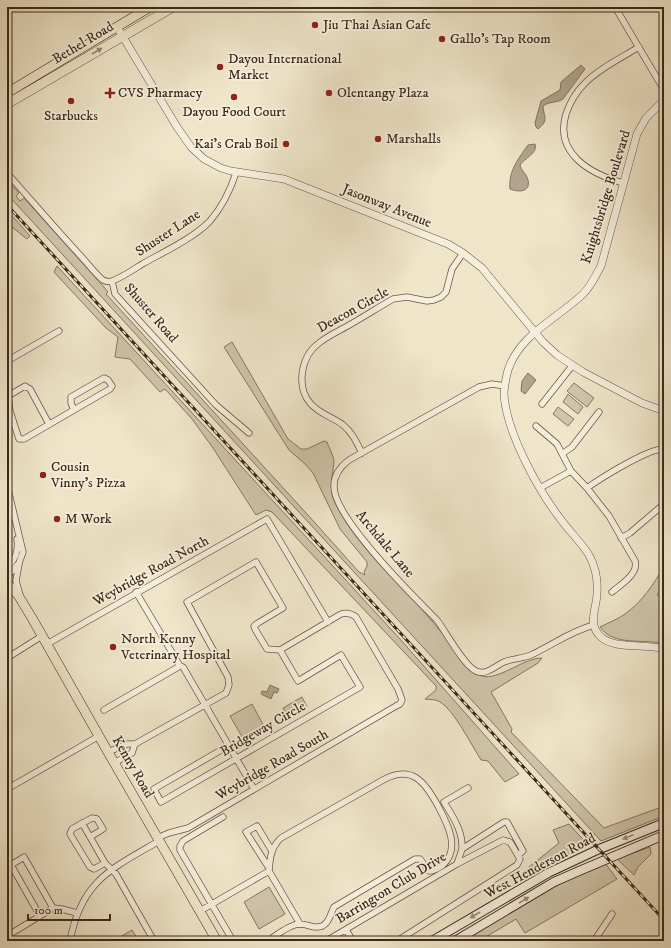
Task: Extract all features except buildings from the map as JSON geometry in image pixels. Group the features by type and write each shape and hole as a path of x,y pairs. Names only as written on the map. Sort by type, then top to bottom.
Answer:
{"main road":[{"name":"Bethel Road","path":"7,93 150,7"},
{"name":"Bethel Road","path":"7,104 173,7"},
{"path":"18,98 19,91 44,76 48,68"},
{"name":"Kenny Road","path":"7,583 18,595 45,640 217,941"},
{"name":"West Henderson Road","path":"432,941 554,870 597,850 664,823"},
{"name":"West Henderson Road","path":"455,941 554,882 664,835"}],"street":[{"path":"615,7 664,90"},
{"name":"Jasonway Avenue","path":"117,27 177,127 197,153 213,164 236,173 284,179 448,244 463,253 482,268 534,333 549,349 572,366 642,403 664,411"},
{"path":"623,183 604,178 584,166 575,158 565,140 563,124 572,99 586,82 595,74 638,47"},
{"name":"Knightsbridge Boulevard","path":"594,624 593,616 597,595 594,566 585,550 558,517 528,465 513,432 506,409 505,386 509,370 515,356 526,340 584,293 591,283 600,266 637,134 646,118 664,100"},
{"name":"Shuster Road","path":"7,173 38,210 103,280 112,281 115,294 216,405 249,433"},
{"name":"Shuster Lane","path":"112,281 190,236 209,222 219,211 228,196 236,173"},
{"name":"Deacon Circle","path":"362,453 348,429 316,409 305,394 302,377 304,365 308,356 318,343 393,299 407,297 427,301 441,297 446,292 452,269 463,253"},
{"path":"7,361 59,331"},
{"path":"542,404 572,366"},
{"path":"49,424 30,389 25,386 8,396 8,412 19,439 24,439 49,424 74,410 110,389 112,386 108,380 104,378 71,397 71,403 74,410"},
{"name":"Archdale Lane","path":"505,386 492,384 479,387 344,464 338,473 334,484 338,502 356,532 437,620 473,670 479,673 487,671 507,661 523,658 573,632 594,624"},
{"path":"562,454 572,447 599,412"},
{"path":"536,426 555,442 572,471 588,488 609,516 635,562 635,569 633,572 612,592"},
{"path":"588,488 612,472 654,450 664,449"},
{"path":"540,488 572,471"},
{"name":"Kenny Road","path":"7,485 23,552 19,563 16,581 25,606"},
{"path":"621,538 630,533 664,504"},
{"name":"Weybridge Road North","path":"7,658 45,640 136,592 267,519 328,622"},
{"name":"Kenny Road","path":"7,569 17,553 17,530"},
{"path":"108,752 127,744 135,744 226,693 229,685 228,677 187,602 256,562 283,608 254,626 254,629 267,649 280,650 328,622"},
{"path":"7,577 19,563"},
{"path":"136,592 180,666 183,667 254,789"},
{"name":"Weybridge Road South","path":"70,941 77,913 86,896 96,883 111,870 169,833 188,828 400,704 402,700 401,694 356,617 352,614 346,613 328,622"},
{"path":"594,624 600,636 609,642 658,647 664,649"},
{"name":"Bridgeway Circle","path":"228,746 154,789 161,802 360,687 341,656 298,681 280,650"},
{"path":"104,710 180,666"},
{"path":"7,789 99,736"},
{"path":"114,763 132,753 135,744"},
{"path":"200,911 269,869 272,851 275,844 281,838 386,778 397,774 410,775 429,788 447,823 452,837 451,853 446,862 431,872 420,860 415,859 334,907 328,921 323,926 316,927 300,924 274,936 270,941"},
{"name":"Barrington Club Drive","path":"326,941 456,864 462,849 462,841 460,831 444,802 468,788"},
{"path":"223,817 183,841 180,846 180,850 233,941"},
{"path":"90,837 103,829 97,819 92,818 82,823 72,829 70,834 90,867 94,869 105,863"},
{"name":"Barrington Club Drive","path":"462,849 507,822 523,851 518,855"},
{"path":"82,823 105,863 116,874 154,941"},
{"path":"272,851 256,826 246,832 300,924"},
{"path":"397,941 517,865 520,859 510,842 503,840 456,864"},
{"path":"40,916 11,865 24,857 53,908"},
{"path":"7,936 53,908 77,913"},
{"path":"594,941 612,914"},
{"path":"346,930 353,941"},
{"path":"284,941 290,939 317,941"}],"shaded area":[{"path":"581,65 585,69 563,99 543,106 545,121 538,129 535,123 541,101 560,90 561,82"},
{"path":"535,144 535,150 533,153 520,165 527,178 527,187 520,191 510,189 512,171 515,165 528,145"},
{"path":"7,180 19,193 16,196 20,201 24,198 103,286 108,292 106,294 359,572 365,575 364,572 367,562 340,529 313,473 289,450 224,347 232,342 288,439 301,449 307,449 324,441 327,442 334,460 331,483 332,495 345,521 357,538 428,616 464,663 475,673 488,677 503,673 535,659 542,658 538,663 491,692 512,729 511,732 604,828 664,806 664,816 601,841 7,194"},
{"path":"7,210 30,236 27,239 7,223"},
{"path":"57,266 400,639 519,774 505,782 488,761 481,760 451,712 437,700 425,699 436,690 436,686 272,512 266,510 256,515 213,448 192,419 165,389 160,392 130,359 115,357 118,337 106,328 54,272"},
{"path":"528,373 536,380 525,394 521,391 522,381"},
{"path":"574,383 594,398 587,407 567,391"},
{"path":"568,394 583,407 578,414 563,402"},
{"path":"558,407 574,419 568,426 553,414"},
{"path":"664,566 664,582 657,595 664,597 664,644 656,642 621,640 606,633 600,627 622,616 637,604 652,586"},
{"path":"270,685 279,689 277,693 274,692 271,699 261,694 262,691 267,692"},
{"path":"302,697 307,707 288,718 283,708"},
{"path":"252,704 266,730 245,742 230,716"},
{"path":"569,824 588,845 551,862 531,874 529,867 559,843 553,830"},
{"path":"650,847 651,854 638,867 634,875 617,859"},
{"path":"605,863 617,879 525,933 516,919 479,941 461,941 563,882"},
{"path":"269,887 285,914 259,929 244,902"},
{"path":"132,930 139,941 113,941"}],"railway":[{"path":"7,205 664,920"}],"place":[{"name":"Jiu Thai Asian Cafe","path":"315,25"},
{"name":"Gallo's Tap Room","path":"442,39"},
{"name":"Dayou International Market","path":"220,67"},
{"name":"CVS Pharmacy","path":"110,93"},
{"name":"Olentangy Plaza","path":"329,93"},
{"name":"Dayou Food Court","path":"234,97"},
{"name":"Starbucks","path":"71,101"},
{"name":"Marshalls","path":"378,139"},
{"name":"Kai’s Crab Boil","path":"286,144"},
{"name":"Cousin Vinny's Pizza","path":"43,475"},
{"name":"M Work","path":"57,519"},
{"name":"North Kenny Veterinary Hospital","path":"113,647"}]}
